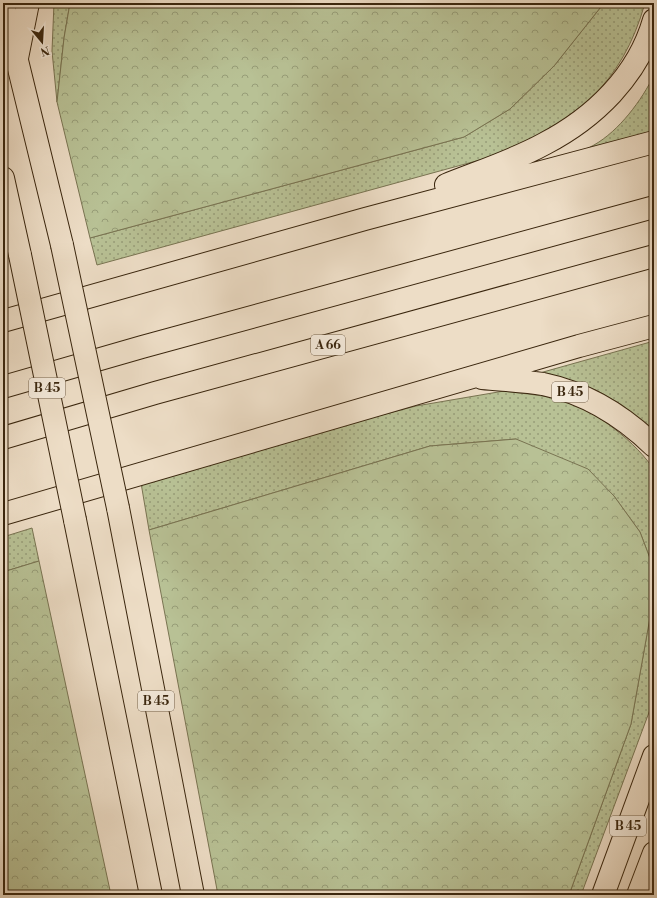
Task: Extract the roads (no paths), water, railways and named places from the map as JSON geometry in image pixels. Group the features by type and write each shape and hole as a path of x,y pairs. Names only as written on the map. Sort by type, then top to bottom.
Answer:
{"highway":[{"name":"B 45","path":"3,3 62,245 118,508 193,895"},
{"path":"17,58 28,3"},
{"path":"365,219 544,144 583,120 614,93 636,62 654,20"},
{"path":"3,321 123,285 654,142"},
{"name":"B 45","path":"3,178 75,520 151,895"},
{"path":"3,387 142,347 654,207"},
{"name":"A 66","path":"3,438 155,393 654,256"},
{"path":"3,514 471,377 654,326"},
{"name":"B 45","path":"471,377 543,384 593,401 615,413 640,432 654,446"},
{"name":"B 45","path":"603,895 654,756"},
{"path":"638,895 654,853"}]}
